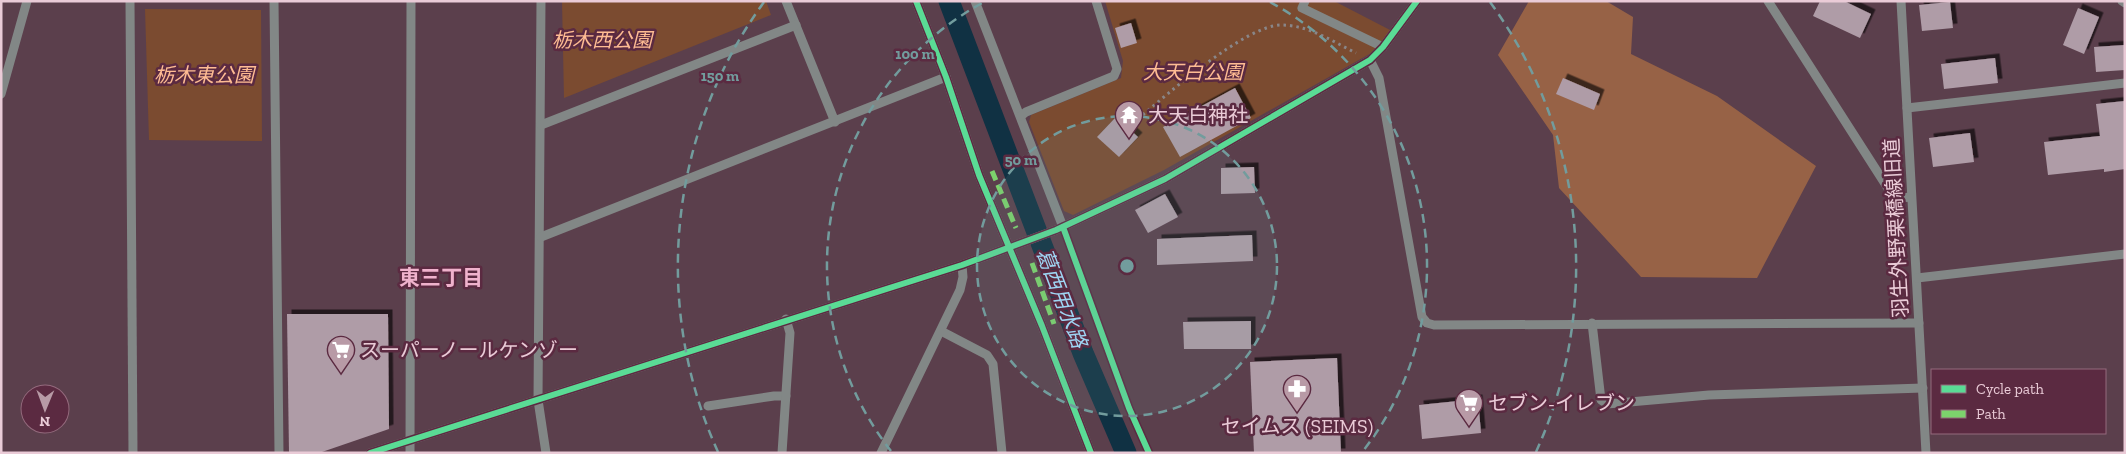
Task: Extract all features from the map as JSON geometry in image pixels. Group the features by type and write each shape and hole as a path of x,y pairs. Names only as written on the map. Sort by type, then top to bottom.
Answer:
{"street":[{"path":"1,93 27,1"},
{"path":"130,1 133,453"},
{"path":"274,1 280,453"},
{"path":"410,453 411,1"},
{"path":"541,1 541,237 538,400 546,453"},
{"path":"786,1 835,122"},
{"path":"916,1 946,77 979,175 1091,453"},
{"path":"974,1 1014,108 1021,116 1060,229"},
{"path":"1021,116 1026,112 1114,76 1117,69 1096,1"},
{"path":"1305,1 1302,8 1383,47"},
{"path":"370,453 786,319 962,265 1060,229 1165,179 1370,60 1383,47 1417,1"},
{"path":"1768,1 1891,192 1900,198 1911,197"},
{"name":"羽生外野栗橋線旧道","path":"1901,1 1926,453"},
{"path":"541,125 796,25"},
{"path":"1370,60 1378,78 1422,317 1427,323 1434,325 1919,323"},
{"path":"541,237 946,77"},
{"path":"1907,108 2125,83"},
{"path":"1917,278 2125,254"},
{"path":"881,453 960,290 963,277 962,265"},
{"path":"782,453 790,333 786,319"},
{"path":"1592,323 1601,400 1607,404 1709,394 1923,388"},
{"path":"941,331 987,355 992,364 1002,453"},
{"path":"708,406 774,396 786,396"}],"path":[{"path":"1138,119 1198,68 1261,29 1279,25 1298,27 1314,32 1370,60"}],"green space":[{"name":"栃木西公園","path":"562,1 766,1 771,15 564,98"},
{"name":"大天白公園","path":"1105,1 1334,1 1392,31 1373,52 1164,170 1073,215 1064,211 1029,122 1031,115 1121,78 1123,61"},
{"name":"栃木東公園","path":"145,9 261,10 262,141 149,140"}],"shaded area":[{"path":"1529,1 1606,1 1633,17 1631,54 1717,96 1816,166 1757,278 1641,277 1559,188 1553,135 1498,55"}],"building":[{"path":"1820,1 1844,1 1871,14 1860,38 1813,16"},
{"path":"1950,2 1953,28 1922,31 1919,5"},
{"path":"2078,8 2099,17 2084,54 2063,45"},
{"path":"1131,23 1137,43 1121,48 1115,28"},
{"path":"2125,45 2125,70 2096,72 2094,47"},
{"path":"1995,58 1998,83 1944,89 1941,64"},
{"path":"1563,78 1600,94 1594,110 1556,94"},
{"path":"1235,88 1251,118 1180,157 1163,127"},
{"path":"2125,101 2125,169 2104,172 2104,169 2048,175 2044,142 2100,136 2096,104"},
{"path":"1116,117 1138,137 1119,157 1097,137"},
{"path":"1970,133 1974,162 1933,167 1929,138"},
{"path":"1254,167 1255,193 1221,194 1221,168"},
{"path":"1165,194 1178,217 1148,233 1135,210"},
{"path":"1252,235 1253,261 1157,265 1157,239"},
{"path":"287,314 388,314 389,429 319,453 289,453"},
{"path":"1251,321 1251,349 1184,349 1183,322"},
{"path":"1337,358 1341,453 1254,453 1250,362"},
{"path":"1478,399 1481,433 1422,439 1419,405"}],"waterway":[{"name":"葛西用水路","path":"949,1 1083,353 1126,453"}],"marked path":[{"path":"992,171 1016,228"},
{"path":"1032,263 1054,324"}],"cycle path":[{"path":"916,1 946,77 979,175 1042,326 1091,453"},
{"path":"370,453 962,265 1056,230 1165,179 1370,60 1383,47 1417,1"},
{"path":"1063,227 1129,408 1149,453"}],"place":[{"name":"大天白神社","path":"1129,139"},
{"name":"スーパーノールケンゾー","path":"341,374"},
{"name":"セイムス (SEIMS)","path":"1297,413"},
{"name":"セブン-イレブン","path":"1469,427"}],"district":[{"name":"東三丁目","path":"441,277"}]}
